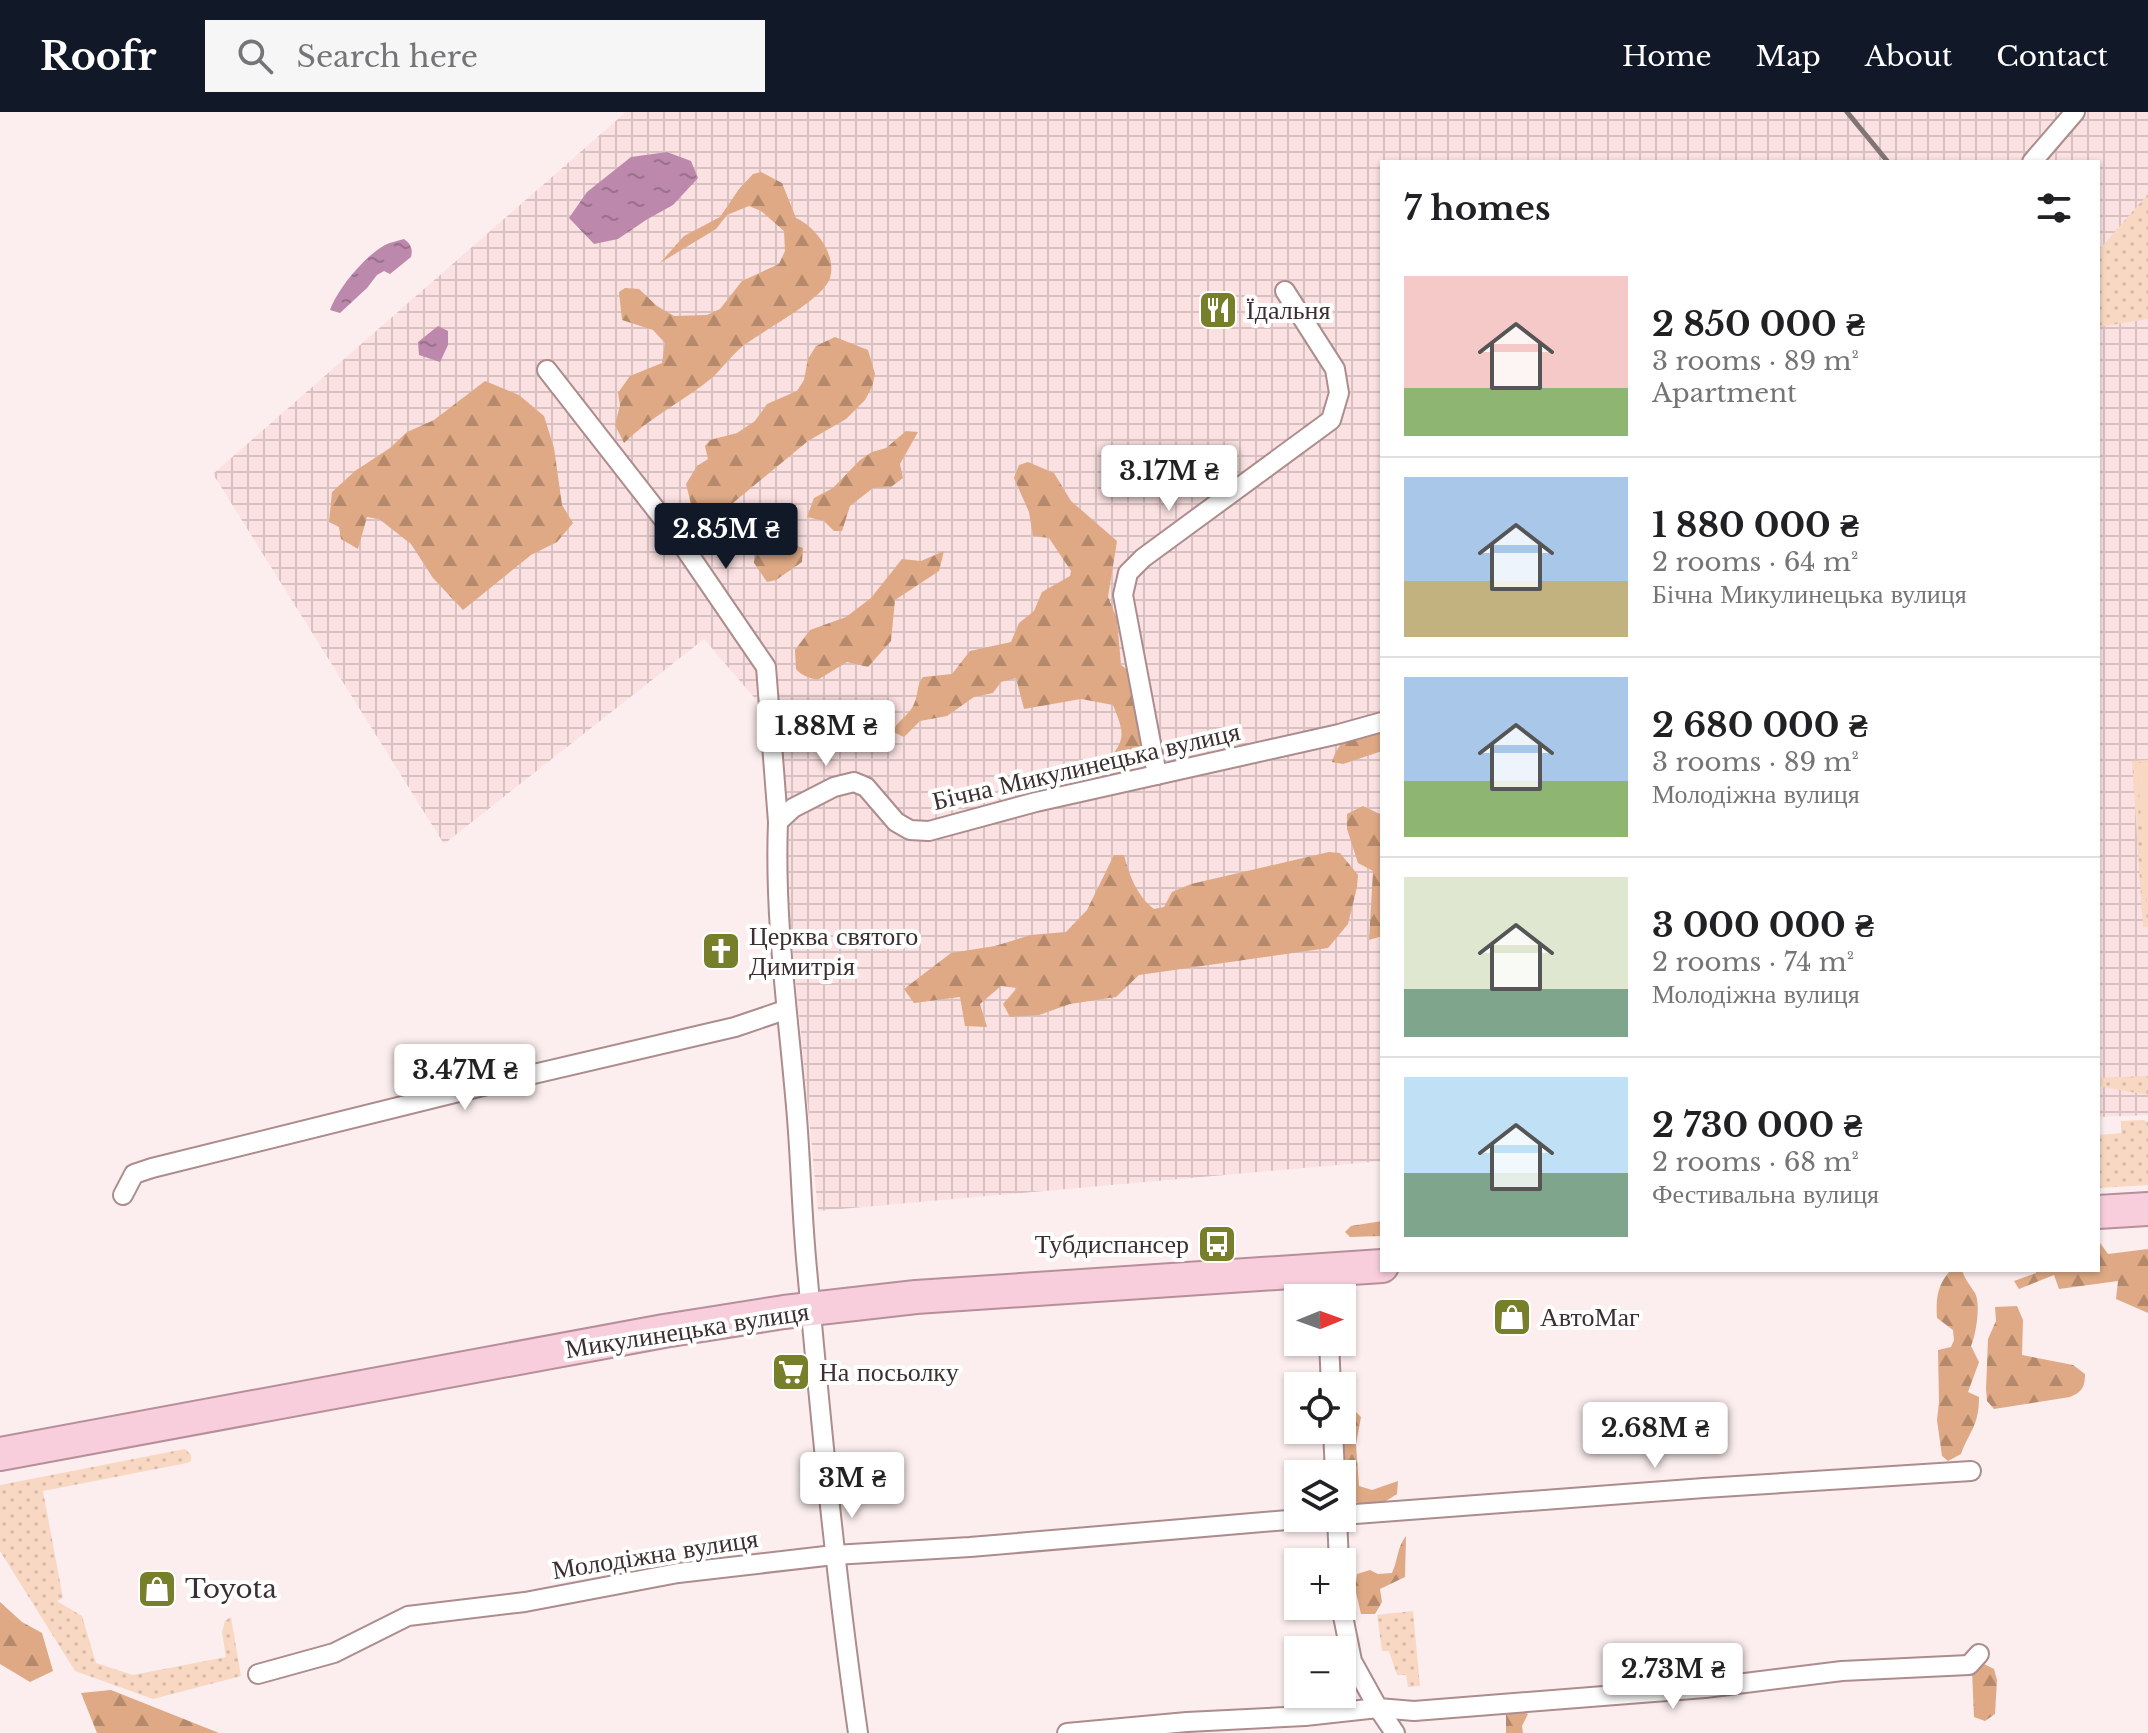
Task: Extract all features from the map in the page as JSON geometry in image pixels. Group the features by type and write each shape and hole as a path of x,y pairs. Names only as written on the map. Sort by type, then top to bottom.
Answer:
{"highway":[{"path":"2100,1212 2148,1209"},
{"name":"Микулинецька вулиця","path":"0,1454 664,1331 784,1312 916,1297 1326,1283 1380,1267"}],"street":[{"path":"2034,160 2075,112"},
{"path":"1157,775 1123,595 1128,573 1143,558 1331,420 1339,393 1335,369 1285,291"},
{"path":"547,370 675,534 766,667 778,822 785,1010 797,1117 807,1268 834,1555 858,1733"},
{"name":"Бічна Микулинецька вулиця","path":"778,822 793,808 834,787 854,782 866,787 896,822 910,830 929,831 1036,802 1380,723"},
{"path":"123,1195 134,1174 152,1168 735,1027 785,1010"},
{"path":"1356,1516 1971,1471"},
{"name":"Молодіжна вулиця","path":"258,1674 334,1653 408,1616 525,1602 678,1573 834,1555 970,1547 1284,1520"},
{"path":"1344,1620 1352,1661 1395,1733"},
{"path":"1067,1733 1378,1708 1414,1711 1705,1688 1842,1671 1974,1660"}],"shaded area":[{"path":"626,112 2148,112 2148,1115 2100,1117 2100,160 1380,160 1380,1161 818,1211 770,716 704,639 444,844 213,474"},
{"path":"2148,194 2148,319 2100,327 2100,249"},
{"path":"2148,760 2148,927 2143,927 2132,761"},
{"path":"2137,763 2148,763 2148,915"},
{"path":"2148,1076 2148,1095 2100,1086 2100,1078"},
{"path":"2121,1121 2148,1122 2148,1185 2100,1188 2100,1135 2121,1133"},
{"path":"185,1449 191,1455 191,1461 187,1463 43,1491 63,1598 57,1601 82,1616 96,1663 133,1675 226,1657 222,1632 225,1621 231,1617 241,1676 153,1699 75,1671 0,1551 0,1485"},
{"path":"1413,1611 1420,1686 1408,1687 1406,1675 1397,1675 1389,1651 1382,1651 1377,1615"}],"green space":[{"path":"761,172 782,183 796,218 811,228 823,243 830,260 830,278 816,296 743,346 713,377 624,443 615,425 620,405 618,393 630,376 662,363 665,343 653,330 622,320 619,292 625,288 639,289 657,306 674,316 707,315 720,309 742,281 779,264 785,251 784,231 761,211 749,206 727,215 716,229 660,263 684,236 720,217 739,189 753,174"},
{"path":"835,337 868,350 875,374 865,400 846,419 808,441 728,507 702,510 691,504 686,484 697,466 708,459 705,446 710,440 737,433 755,421 767,404 797,391 816,346"},
{"path":"485,381 519,395 544,416 554,448 562,505 573,523 557,542 531,555 463,610 433,578 411,544 379,519 367,517 358,549 341,539 339,527 329,522 332,492 355,471 390,448 407,432 434,420"},
{"path":"906,431 918,432 900,464 903,478 891,487 873,488 850,506 842,531 834,531 824,521 807,517 814,498 833,488 860,460 886,448"},
{"path":"1028,462 1054,473 1071,501 1117,541 1108,597 1117,619 1121,665 1136,676 1141,700 1136,716 1151,749 1134,763 1133,773 1111,776 1105,764 1117,749 1121,736 1113,705 1081,699 1024,709 1016,678 1001,682 993,693 974,697 947,716 920,721 904,737 893,732 912,708 923,677 952,674 970,651 1011,642 1019,623 1034,611 1042,592 1070,576 1071,571 1049,538 1033,536 1029,512 1014,478 1019,465"},
{"path":"791,531 789,543 803,548 802,562 776,580 767,582 754,563 755,544 762,537"},
{"path":"944,551 939,571 895,600 891,641 868,667 847,662 819,679 806,677 796,669 795,650 810,630 846,617 871,598 902,559 921,561"},
{"path":"1380,727 1380,752 1343,764 1332,762 1345,740"},
{"path":"1363,806 1380,814 1380,937 1369,940 1373,871 1358,863 1347,829 1347,814"},
{"path":"1329,852 1340,853 1358,875 1348,924 1328,948 1139,975 1116,997 1070,1004 1039,1015 1010,1017 1003,1004 1017,988 1001,986 980,1004 987,1027 965,1026 960,997 914,1003 904,989 951,953 995,946 1031,935 1066,932 1087,910 1114,855 1124,855 1134,885 1154,909 1164,907 1172,892 1191,884"},
{"path":"1380,1221 1380,1236 1350,1237 1345,1232 1351,1226"},
{"path":"2100,1243 2108,1254 2148,1249 2148,1313 2116,1299 2118,1281 2059,1289 2054,1275 2019,1289 2014,1281 2036,1273 2100,1272"},
{"path":"1949,1272 1963,1272 1977,1298 1977,1320 1971,1346 1979,1362 1968,1392 1979,1397 1976,1421 1961,1454 1948,1461 1942,1456 1937,1420 1938,1350 1951,1347 1954,1340 1953,1330 1937,1318 1938,1292"},
{"path":"2017,1306 2023,1320 2022,1355 2073,1365 2085,1374 2083,1386 2077,1393 2070,1397 1994,1409 1987,1401 1988,1339 1996,1321 1995,1307"},
{"path":"1356,1412 1361,1417 1356,1444"},
{"path":"1342,1444 1356,1444 1359,1486 1372,1490 1398,1481 1397,1494 1386,1501 1359,1504 1356,1502 1356,1460 1344,1460"},
{"path":"1406,1536 1405,1577 1380,1589 1382,1602 1375,1614 1361,1614 1356,1592 1357,1574 1370,1570 1378,1574 1392,1573"},
{"path":"0,1602 22,1622 42,1633 53,1671 30,1682 0,1664"},
{"path":"1978,1661 1994,1669 1997,1680 1995,1714 1985,1721 1974,1717 1972,1670"},
{"path":"111,1690 219,1733 97,1733 81,1693"},
{"path":"1517,1707 1528,1714 1522,1726 1523,1733 1506,1733 1506,1714"}],"water":[{"path":"667,152 691,161 698,178 673,205 618,239 594,244 569,218 587,192 631,157"},
{"path":"404,239 411,247 411,257 390,274 384,271 377,275 340,313 330,310 346,283 369,257 385,245"},
{"path":"438,326 448,331 448,345 440,362 419,355 418,342"}],"railway":[{"path":"1847,112 1886,160"}],"place":[{"name":"Їдальня","path":"1218,310"},
{"name":"Церква святого Димитрія","path":"721,951"},
{"name":"Тубдиспансер","path":"1217,1244"},
{"name":"АвтоМаг","path":"1512,1317"},
{"name":"На посьолку","path":"791,1372"},
{"name":"Toyota","path":"157,1589"}]}
